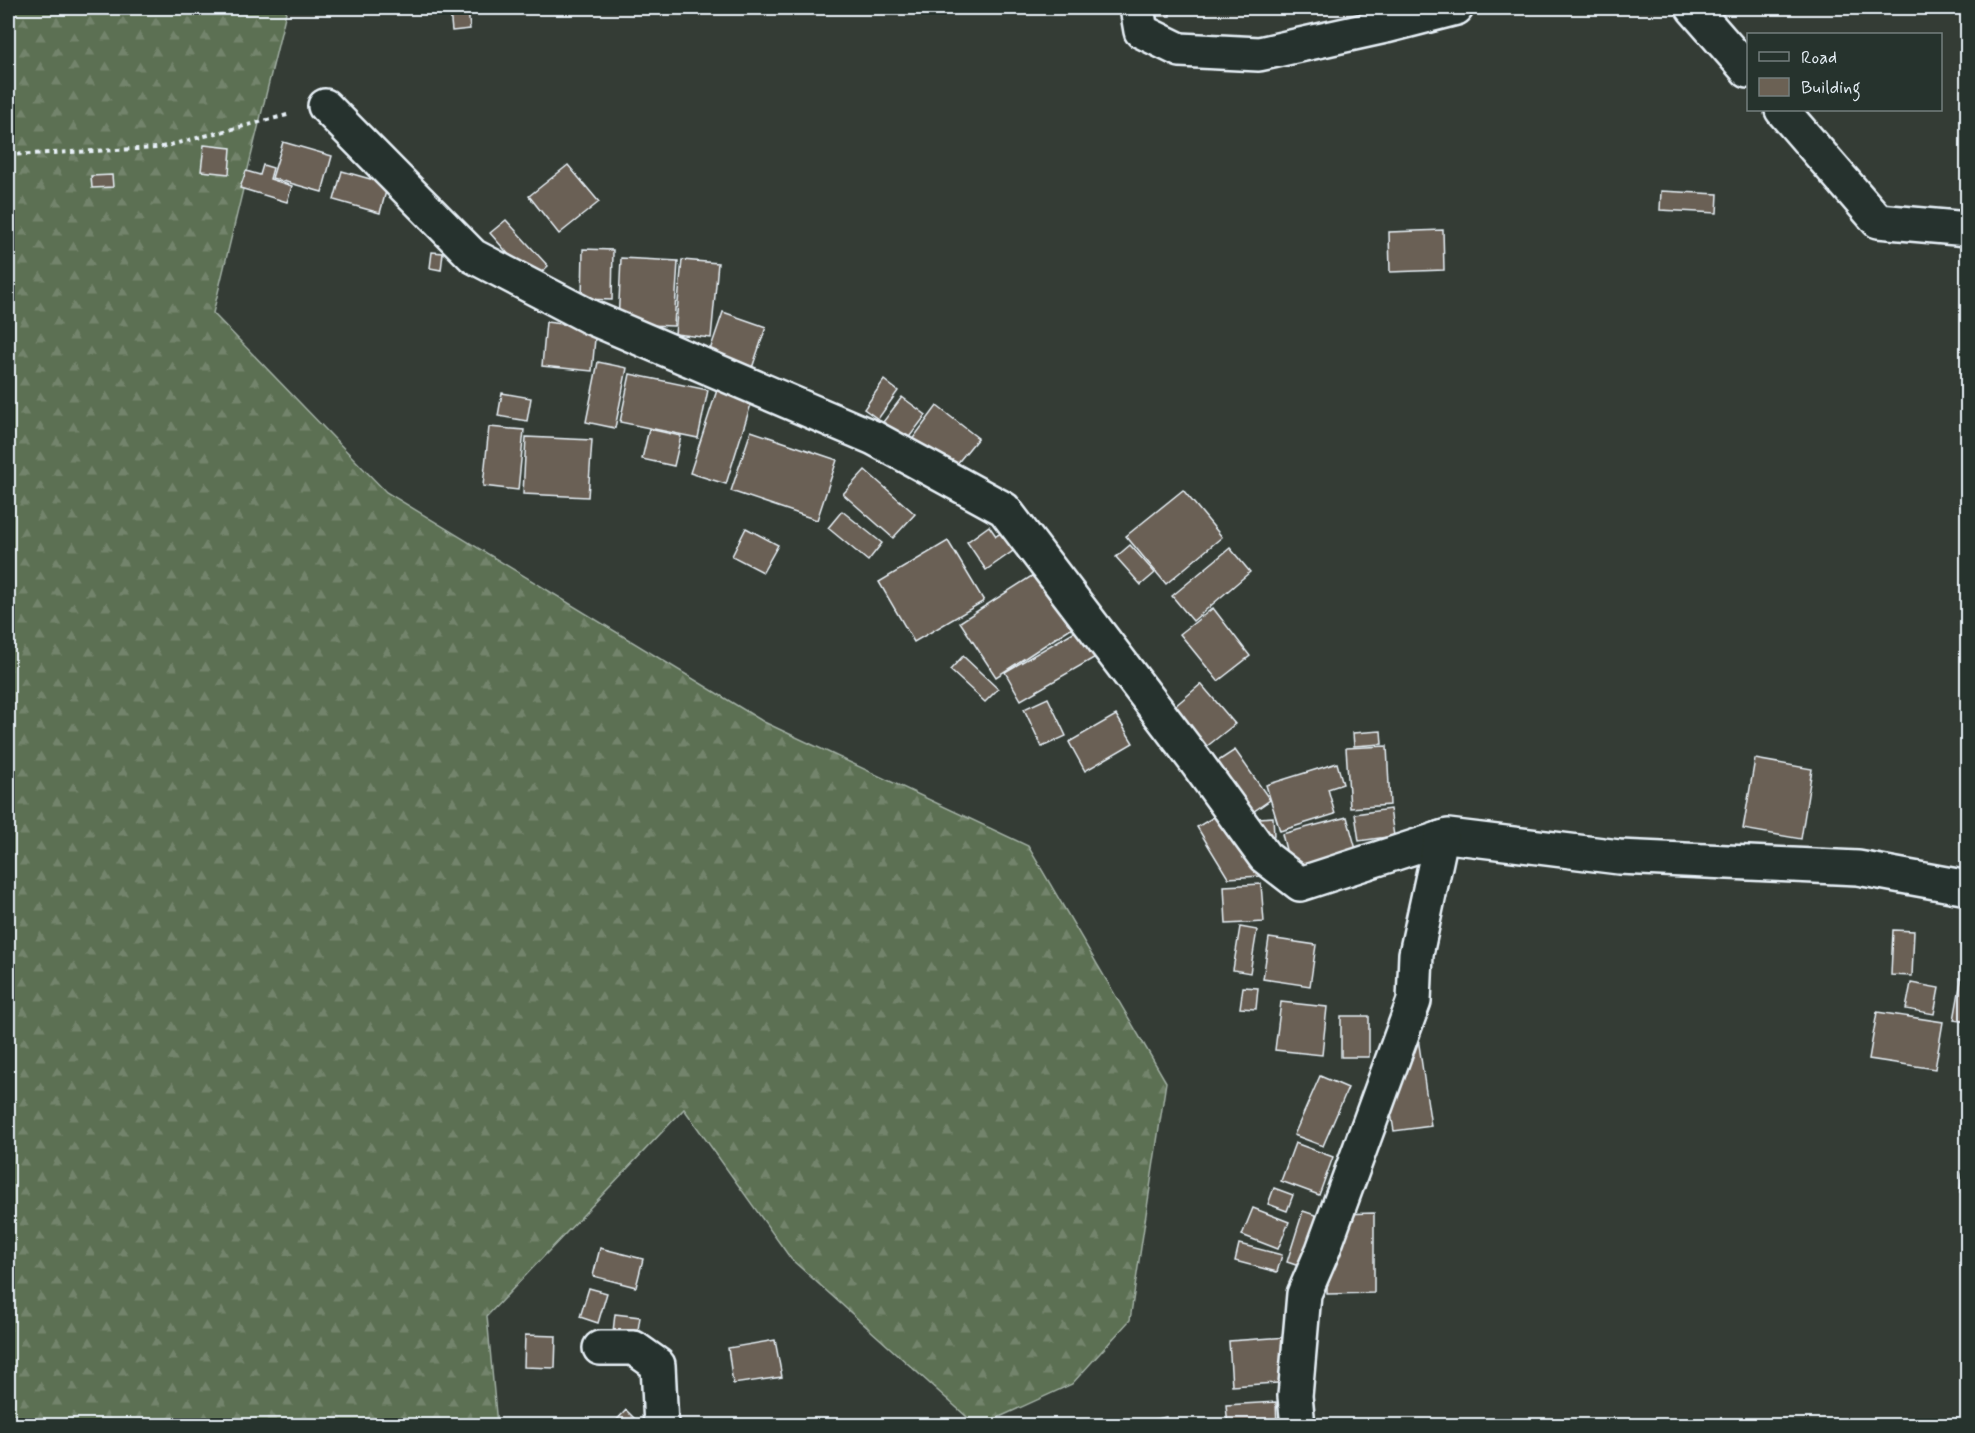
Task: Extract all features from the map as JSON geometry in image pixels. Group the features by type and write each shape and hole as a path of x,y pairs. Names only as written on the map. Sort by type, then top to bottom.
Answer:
{"street":[{"path":"1137,8 1141,32 1180,50 1259,54 1456,8"},
{"path":"1693,8 1747,69"},
{"path":"325,106 473,256 590,317 874,438 1004,509 1194,759 1265,857 1300,884 1448,836 1619,857 1858,868 1968,888"},
{"path":"1783,111 1878,221 1968,229"},
{"path":"1298,1425 1295,1396 1304,1294 1323,1250 1414,1001 1416,954 1441,838"},
{"path":"600,1348 634,1348 658,1365 661,1425"}],"path":[{"path":"8,155 158,148 325,106"}],"green space":[{"path":"8,8 287,8 213,313 386,492 764,722 1028,846 1166,1082 1130,1320 1072,1384 982,1425 976,1425 791,1259 684,1109 487,1316 497,1425 8,1425"}],"building":[{"path":"1149,8 1170,8 1170,16 1149,16"},
{"path":"468,9 470,29 452,31 450,11"},
{"path":"283,142 332,156 322,192 272,178"},
{"path":"204,145 231,148 229,174 201,171"},
{"path":"263,165 273,168 270,179 292,186 287,202 240,188 246,171 260,175"},
{"path":"568,165 599,202 559,234 529,196"},
{"path":"342,171 388,184 380,213 334,200"},
{"path":"112,175 113,187 92,188 91,176"},
{"path":"1661,191 1718,194 1717,213 1660,210"},
{"path":"506,220 548,266 532,281 490,233"},
{"path":"1443,230 1444,270 1390,272 1389,232"},
{"path":"583,249 613,250 612,300 582,299"},
{"path":"432,252 443,253 441,270 430,268"},
{"path":"621,258 678,261 674,326 618,324"},
{"path":"682,260 718,263 711,338 675,334"},
{"path":"723,312 766,327 751,371 708,356"},
{"path":"546,322 596,328 592,371 542,366"},
{"path":"598,362 627,368 615,428 586,422"},
{"path":"630,374 708,390 698,438 620,422"},
{"path":"884,380 898,391 878,419 864,409"},
{"path":"717,390 752,401 726,484 690,473"},
{"path":"502,393 531,398 527,421 498,416"},
{"path":"902,397 926,415 904,444 880,426"},
{"path":"937,406 978,438 951,471 911,441"},
{"path":"489,427 524,430 518,490 483,486"},
{"path":"649,429 681,436 674,466 642,459"},
{"path":"751,431 837,460 817,520 731,491"},
{"path":"526,437 592,440 588,497 523,494"},
{"path":"865,470 915,514 893,538 843,494"},
{"path":"1183,490 1222,537 1166,584 1126,536"},
{"path":"842,511 882,543 868,561 828,528"},
{"path":"989,526 996,536 1001,533 1013,551 986,570 967,542"},
{"path":"746,528 778,545 763,572 732,556"},
{"path":"948,541 984,601 914,642 879,582"},
{"path":"1130,545 1155,573 1141,585 1116,557"},
{"path":"1230,548 1250,572 1193,621 1172,596"},
{"path":"1038,572 1074,626 996,677 960,622"},
{"path":"1213,608 1250,656 1218,681 1180,634"},
{"path":"1082,627 1099,655 1021,700 1005,672"},
{"path":"963,656 998,689 985,702 950,670"},
{"path":"1201,684 1235,724 1201,751 1168,712"},
{"path":"1048,698 1066,736 1042,747 1024,709"},
{"path":"1116,715 1133,743 1085,771 1069,742"},
{"path":"1381,731 1382,744 1354,746 1353,733"},
{"path":"1387,746 1390,805 1350,808 1346,748"},
{"path":"1235,750 1270,800 1244,818 1209,767"},
{"path":"1755,759 1812,769 1801,839 1743,829"},
{"path":"1337,763 1343,784 1328,789 1335,814 1280,831 1266,785"},
{"path":"1390,809 1394,836 1359,841 1355,814"},
{"path":"1222,812 1260,876 1228,878 1197,827"},
{"path":"1273,817 1274,836 1260,837 1259,818"},
{"path":"1347,817 1357,853 1291,870 1282,834"},
{"path":"1261,884 1264,922 1226,924 1224,886"},
{"path":"1240,927 1257,930 1250,973 1233,970"},
{"path":"1893,930 1914,931 1912,976 1891,975"},
{"path":"1269,938 1316,945 1310,986 1263,979"},
{"path":"1968,942 1968,1022 1954,1020"},
{"path":"1911,983 1939,988 1934,1014 1906,1009"},
{"path":"1243,987 1258,988 1256,1009 1240,1008"},
{"path":"1281,1002 1327,1007 1322,1055 1275,1050"},
{"path":"1877,1012 1943,1022 1935,1069 1869,1059"},
{"path":"1341,1016 1369,1016 1369,1057 1341,1057"},
{"path":"1417,1031 1431,1126 1394,1131 1387,1089"},
{"path":"1320,1076 1348,1088 1323,1146 1294,1135"},
{"path":"1968,1127 1968,1192 1960,1192"},
{"path":"1295,1143 1333,1157 1319,1195 1281,1181"},
{"path":"1274,1188 1293,1195 1287,1211 1268,1204"},
{"path":"1253,1208 1289,1222 1278,1249 1242,1235"},
{"path":"1303,1211 1321,1217 1305,1268 1287,1262"},
{"path":"1374,1213 1374,1293 1327,1294 1327,1241 1340,1214"},
{"path":"1239,1244 1282,1255 1277,1272 1235,1261"},
{"path":"600,1248 643,1259 636,1287 593,1276"},
{"path":"589,1288 607,1293 598,1323 580,1317"},
{"path":"615,1314 640,1317 637,1336 613,1332"},
{"path":"525,1335 556,1336 555,1368 524,1367"},
{"path":"1288,1337 1291,1382 1232,1386 1229,1341"},
{"path":"775,1340 782,1377 733,1384 728,1348"},
{"path":"1276,1402 1277,1426 1228,1426 1226,1405"},
{"path":"626,1410 642,1426 611,1426"},
{"path":"1166,1417 1168,1426 1145,1426 1144,1422"}]}
